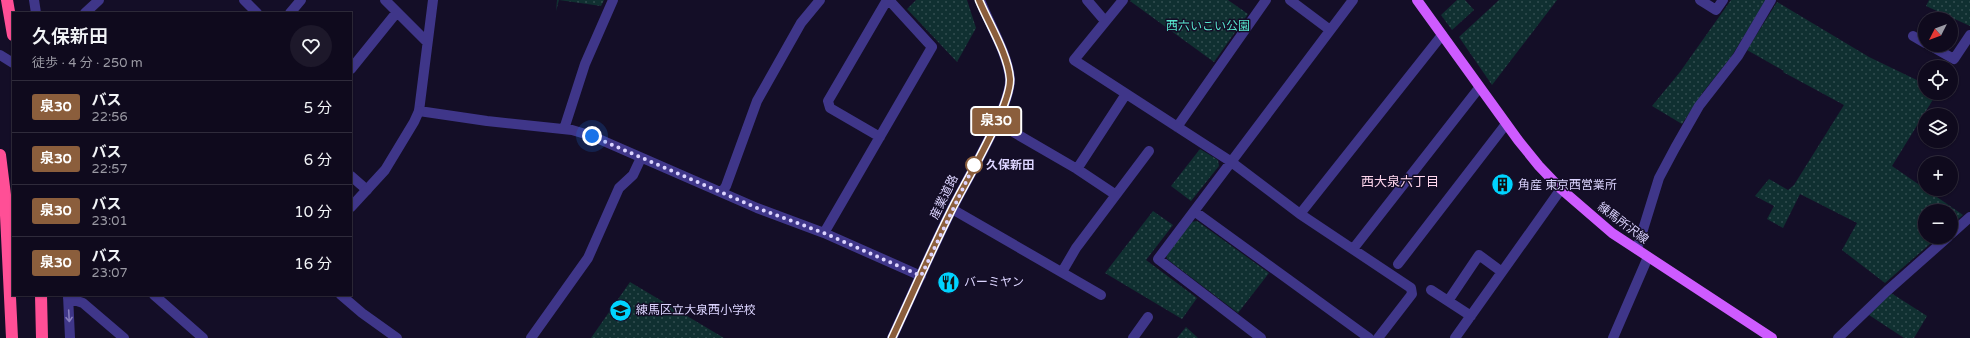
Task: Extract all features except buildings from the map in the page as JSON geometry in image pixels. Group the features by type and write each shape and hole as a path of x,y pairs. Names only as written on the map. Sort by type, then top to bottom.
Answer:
{"highway":[{"path":"7,0 12,29"},
{"path":"0,154 5,195 12,338"},
{"path":"41,296 42,338"}],"main road":[{"name":"練馬所沢線","path":"1417,0 1506,124 1539,166 1561,189 1612,233 1772,338"}],"street":[{"path":"34,0 36,12"},
{"path":"86,12 99,0"},
{"path":"244,0 256,12"},
{"path":"291,12 302,0"},
{"path":"386,0 426,42"},
{"path":"352,206 393,160 419,111 426,42 433,0"},
{"path":"564,129 585,64 613,0"},
{"path":"722,192 726,186 757,101 801,23 820,0"},
{"path":"824,233 880,137 932,47 888,0 828,101 830,108 880,137"},
{"name":"産業道路","path":"892,338 952,209 996,122 1009,90 1009,71 980,0"},
{"path":"1088,0 1105,21"},
{"path":"1123,0 1074,60 1230,161 1300,214 1411,288 1412,294 1378,338"},
{"path":"1177,127 1266,0"},
{"path":"1290,0 1330,30"},
{"path":"1260,338 1158,259 1352,0"},
{"path":"1700,0 1716,10 1723,0"},
{"path":"1637,249 1659,178 1674,148 1699,106 1738,56 1771,0"},
{"path":"352,68 397,12"},
{"path":"1300,214 1442,35"},
{"path":"1942,52 1954,59 1970,35"},
{"path":"1913,36 1918,39"},
{"path":"0,55 12,62"},
{"path":"1353,249 1479,88"},
{"path":"1077,169 1126,94"},
{"path":"419,111 488,121 564,129 592,136 757,208 824,233 921,276"},
{"path":"996,122 1077,169 1116,195"},
{"path":"1398,264 1506,124"},
{"path":"1062,272 1076,248 1149,151"},
{"path":"531,338 588,258 619,188 633,175 641,158"},
{"path":"352,177 367,190"},
{"path":"1455,338 1561,189"},
{"path":"952,209 1101,295"},
{"path":"1194,211 1370,338"},
{"path":"1958,228 1970,217"},
{"path":"1838,338 1887,291 1940,244"},
{"path":"1448,301 1480,255 1502,272"},
{"path":"1613,338 1648,257"},
{"path":"1431,290 1472,316"},
{"path":"70,338 68,296 83,303 124,338"},
{"path":"342,296 397,338"},
{"path":"160,297 203,338"},
{"path":"1133,338 1148,317"}],"green space":[{"path":"557,0 559,0 556,11"},
{"path":"559,0 604,0 601,6"},
{"path":"916,0 967,0 976,28 957,62 907,9"},
{"name":"西六いこい公園","path":"1228,0 1248,14 1214,62 1130,1"},
{"path":"1457,0 1465,0 1474,10 1452,30 1441,15"},
{"path":"1499,0 1557,0 1492,85 1459,37"},
{"path":"1731,0 1766,0 1731,57 1703,92 1682,124 1652,106 1680,72"},
{"path":"1929,0 1970,0 1970,26 1958,21 1958,12 1939,12 1926,6"},
{"path":"1777,2 1869,57 1918,81 1918,100 1933,100 1928,108 1918,108 1918,124 1892,166 1918,184 1918,196 1935,196 1947,204 1918,204 1918,244 1930,244 1885,283 1842,250 1857,223 1800,194 1783,228 1767,219 1774,206 1755,196 1769,179 1788,190 1794,185 1844,105 1783,72 1784,71 1747,50"},
{"path":"1200,149 1218,160 1219,166 1191,201 1171,186"},
{"path":"1153,211 1173,225 1146,260 1197,298 1182,319 1105,273"},
{"path":"1958,212 1963,215 1958,219"},
{"path":"1197,221 1269,273 1238,313 1167,259 1166,254 1191,222"},
{"path":"630,282 724,338 591,338"},
{"path":"1891,293 1927,316 1914,338 1904,338 1869,315"},
{"path":"1186,327 1198,338 1177,338"}],"bus line":[{"name":"泉30","path":"892,338 952,209 996,122 1009,90 1010,80 1006,61 979,0"}],"place":[{"name":"久保新田","path":"974,165"},
{"name":"角産 東京西営業所","path":"1503,185"},
{"name":"バーミヤン","path":"948,282"},
{"name":"練馬区立大泉西小学校","path":"621,310"}],"district":[{"name":"西大泉六丁目","path":"1400,182"}],"route":[{"path":"592,136 757,208 824,233 921,276 977,159 974,165"}]}
